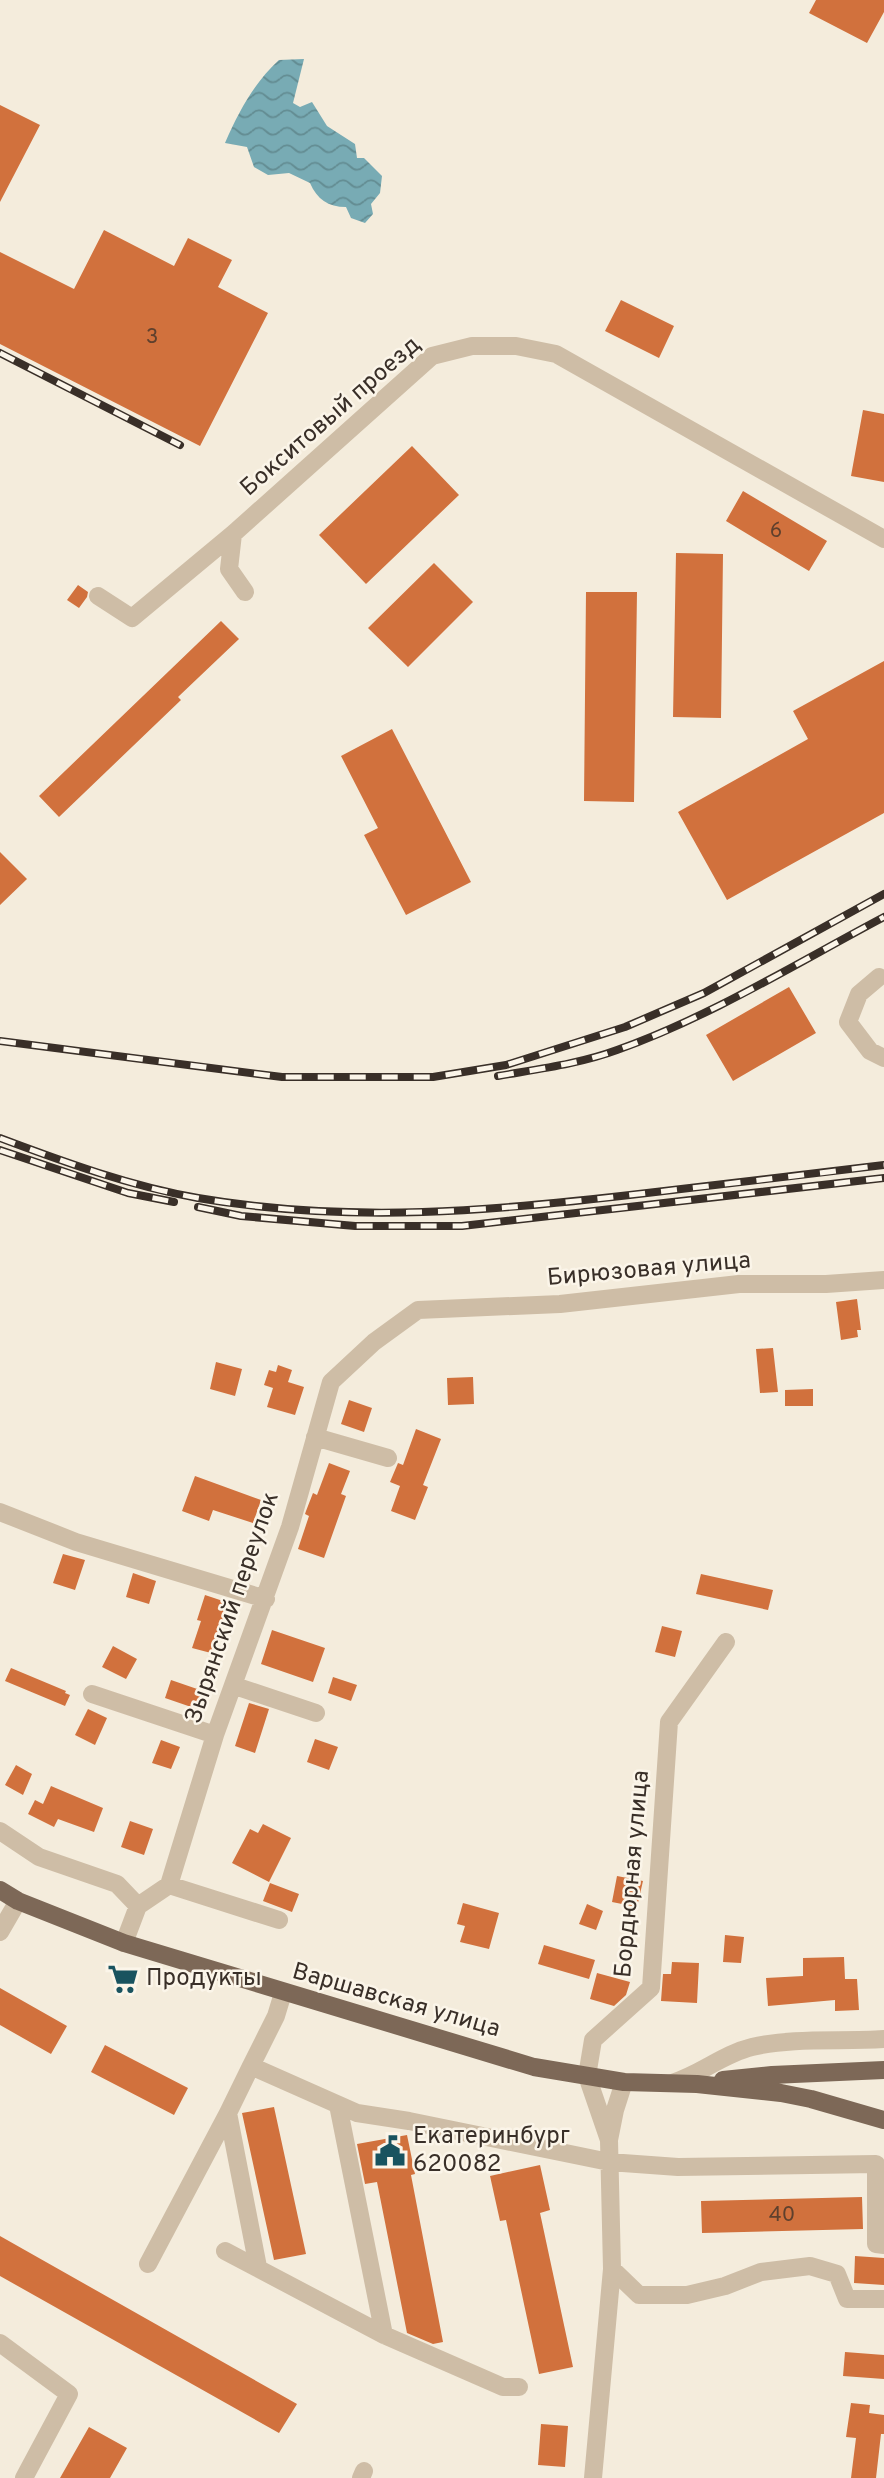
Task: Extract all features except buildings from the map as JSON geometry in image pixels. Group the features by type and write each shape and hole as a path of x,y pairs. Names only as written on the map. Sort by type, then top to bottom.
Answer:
{"main road":[{"name":"Варшавская улица","path":"0,1890 18,1901 124,1943 534,2067 624,2082 669,2084 696,2084 772,2075 884,2070"},
{"name":"Варшавская улица","path":"696,2084 811,2099 884,2120"}],"street":[{"name":"Бокситовый проезд","path":"98,596 132,618 233,534 432,356 472,346 516,346 556,355 884,539"},
{"path":"233,534 229,569 245,592"},
{"path":"879,977 859,994 848,1022 870,1051 884,1058"},
{"name":"Бирюзовая улица","path":"418,1310 560,1304 739,1284 826,1284 884,1280"},
{"name":"Зырянский переулок","path":"169,1885 215,1735 235,1686 290,1527 331,1382 374,1342 418,1310"},
{"path":"315,1437 388,1458"},
{"path":"0,1512 76,1542 266,1599"},
{"name":"Бордюрная улица","path":"609,2140 587,2076 593,2040 651,1988 669,1722 726,1642"},
{"path":"235,1686 316,1713"},
{"path":"92,1694 215,1735"},
{"path":"0,1831 39,1857 117,1884 138,1906"},
{"path":"124,1943 138,1906 169,1885 279,1920"},
{"path":"0,1933 18,1901"},
{"path":"148,2264 276,2017 283,1993"},
{"name":"Варшавская улица","path":"669,2084 703,2071 719,2059 751,2048 772,2044 884,2039"},
{"path":"251,2066 357,2113 609,2162 678,2167 876,2164 876,2244 884,2245"},
{"name":"Бордюрная улица","path":"593,2478 612,2269 609,2140 624,2082"},
{"path":"338,2105 384,2335"},
{"path":"228,2113 258,2267"},
{"path":"225,2251 384,2335 503,2387 519,2387"},
{"path":"612,2269 639,2294 687,2295 725,2286 761,2272 810,2266 837,2274 847,2299 884,2299"},
{"path":"0,2343 69,2394 24,2478"}],"water":[{"path":"304,59 293,103 300,107 312,102 327,126 355,144 357,158 364,158 382,176 380,193 371,204 373,214 365,223 351,218 346,207 334,206 324,201 310,183 289,173 268,175 254,167 247,147 225,143 248,98 270,69 279,60"}],"railway":[{"path":"0,353 180,445"},
{"path":"0,1041 282,1077 433,1077 506,1065 625,1027 704,993 884,894"},
{"path":"498,1076 588,1059 652,1037 753,988 884,917"},
{"path":"0,1138 98,1172 173,1193 255,1206 367,1213 534,1205 884,1165"},
{"path":"0,1150 128,1193 174,1202"},
{"path":"198,1207 241,1216 355,1226 462,1226 884,1178"}],"place":[{"name":"Продукты","path":"123,1979"},
{"name":"Екатеринбург 620082","path":"390,2151"}]}
